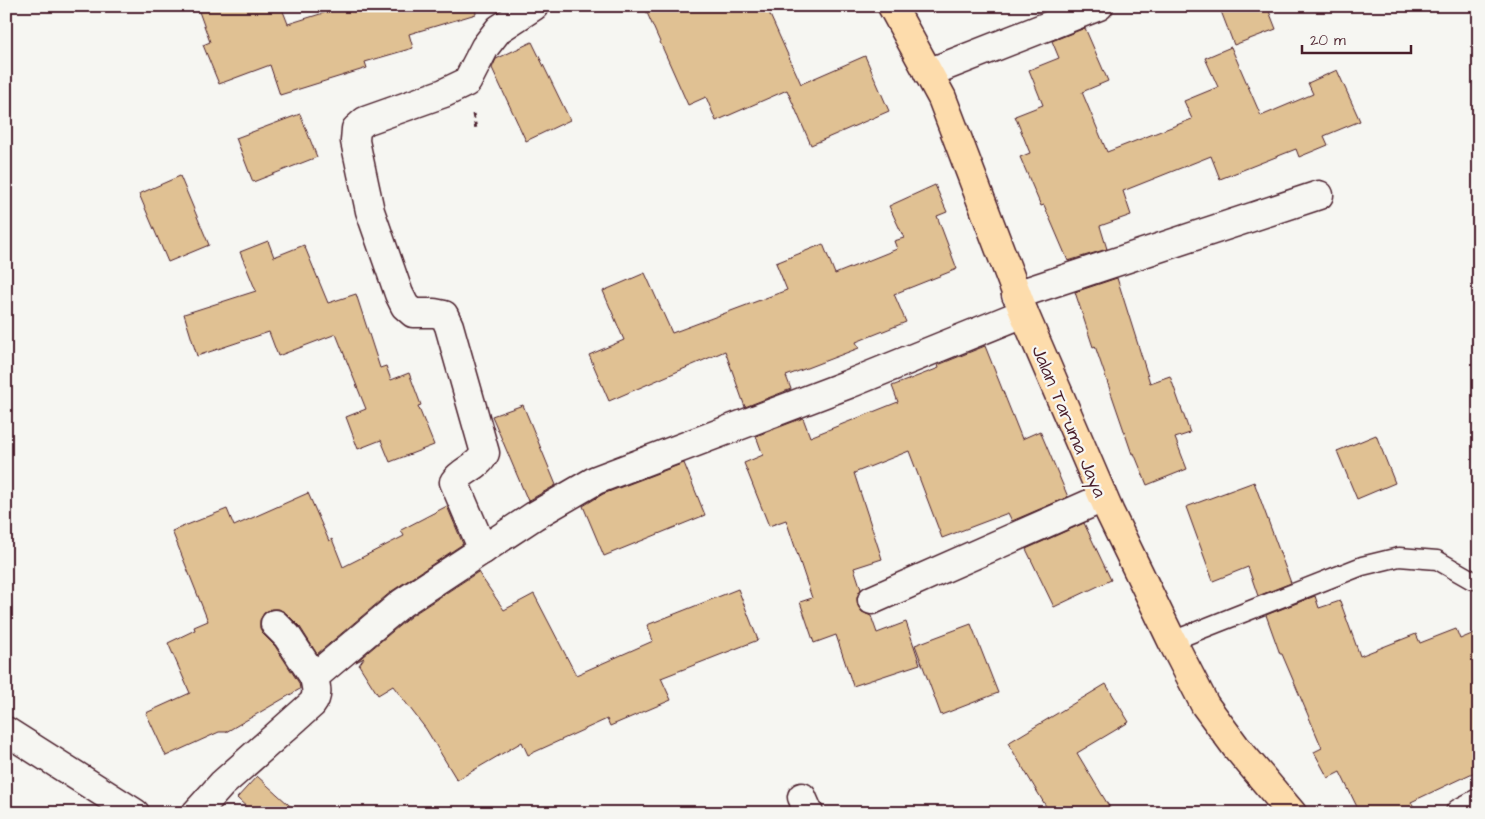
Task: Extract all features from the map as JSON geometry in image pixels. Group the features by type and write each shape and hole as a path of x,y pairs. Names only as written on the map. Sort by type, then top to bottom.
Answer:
{"main road":[{"name":"Jalan Taruma Jaya","path":"892,6 942,98 1020,304 1103,498 1172,641 1205,705 1236,747 1292,813"}],"street":[{"path":"483,550 454,482 458,476 481,462 485,453 449,326 444,315 413,313 405,306 398,294 370,211 355,141 356,129 365,121 444,93 467,82 485,47 499,29 534,6"},
{"path":"928,73 1099,6"},
{"path":"314,677 402,603 534,516 596,480 849,384 1020,304 1319,195"},
{"path":"872,600 1103,498"},
{"path":"196,813 222,784 316,700 317,693 314,677 287,636 275,624"},
{"path":"6,731 135,813"},
{"path":"1460,813 1479,803"}],"lane":[{"path":"1172,641 1362,566 1399,557 1437,560 1472,580"}],"building":[{"path":"197,6 281,6 288,24 346,6 475,6 476,14 409,34 413,48 365,62 367,68 280,95 270,65 219,84 203,45 210,42"},
{"path":"644,6 766,6 801,84 865,56 889,111 811,145 787,90 716,121 706,97 688,105"},
{"path":"1219,6 1267,6 1276,29 1234,45"},
{"path":"1085,28 1108,81 1082,92 1107,152 1192,119 1184,101 1218,87 1205,58 1231,47 1261,116 1313,94 1308,83 1337,70 1360,121 1324,136 1328,145 1299,157 1296,149 1220,179 1211,156 1123,191 1131,215 1100,226 1107,249 1068,261 1044,205 1041,206 1020,157 1030,153 1015,116 1043,105 1029,70 1059,58 1052,41"},
{"path":"532,42 570,120 526,141 492,68 496,59"},
{"path":"300,114 317,157 253,182 236,138"},
{"path":"180,176 209,245 168,262 139,194"},
{"path":"935,185 947,212 937,216 957,269 894,294 906,322 856,342 859,348 786,376 791,389 745,407 725,351 609,401 589,355 624,340 603,291 645,273 672,333 787,290 776,263 823,244 835,274 897,249 894,241 904,238 889,206"},
{"path":"268,241 274,257 304,245 328,303 356,294 380,368 386,366 391,380 409,373 421,405 418,406 434,445 390,462 381,440 358,449 346,417 366,409 336,334 278,356 269,332 197,356 184,314 256,291 240,252"},
{"path":"1117,278 1150,383 1170,376 1190,433 1175,438 1187,469 1147,485 1134,453 1132,454 1075,292"},
{"path":"985,346 1022,439 1040,431 1068,497 1012,521 1008,513 942,538 909,451 854,473 882,559 854,568 861,589 857,598 858,606 862,612 871,616 877,633 906,622 920,664 853,686 836,635 814,643 800,602 812,598 786,520 769,526 744,463 763,455 756,436 803,418 810,437 898,402 892,386 939,368 938,365"},
{"path":"523,405 556,485 528,501 492,416"},
{"path":"1376,435 1395,483 1357,499 1337,451"},
{"path":"684,463 705,515 604,556 583,506 603,494"},
{"path":"1254,482 1291,583 1258,596 1248,567 1213,581 1186,507"},
{"path":"308,493 329,541 332,539 343,567 404,536 401,530 447,506 463,544 392,591 317,654 300,627 286,613 279,609 271,609 264,613 260,620 260,628 275,646 299,683 300,689 226,732 219,732 166,756 146,713 190,693 168,643 195,630 194,627 208,621 172,531 227,509 234,526"},
{"path":"1084,523 1111,580 1054,607 1026,549"},
{"path":"478,572 504,610 534,594 576,675 653,641 647,625 738,589 758,640 661,678 671,700 610,726 607,719 528,755 522,742 457,780 426,729 393,686 378,695 359,665 364,658 356,662 411,616"},
{"path":"1315,596 1319,608 1340,601 1360,656 1416,634 1420,643 1456,629 1460,639 1479,631 1479,770 1411,802 1418,813 1360,813 1340,772 1328,778 1314,752 1322,748 1282,654 1280,654 1266,615"},
{"path":"971,624 998,693 941,715 915,645"},
{"path":"1106,684 1129,722 1077,753 1113,813 1050,813 1008,743"},
{"path":"257,776 298,813 253,813 237,798"}]}
